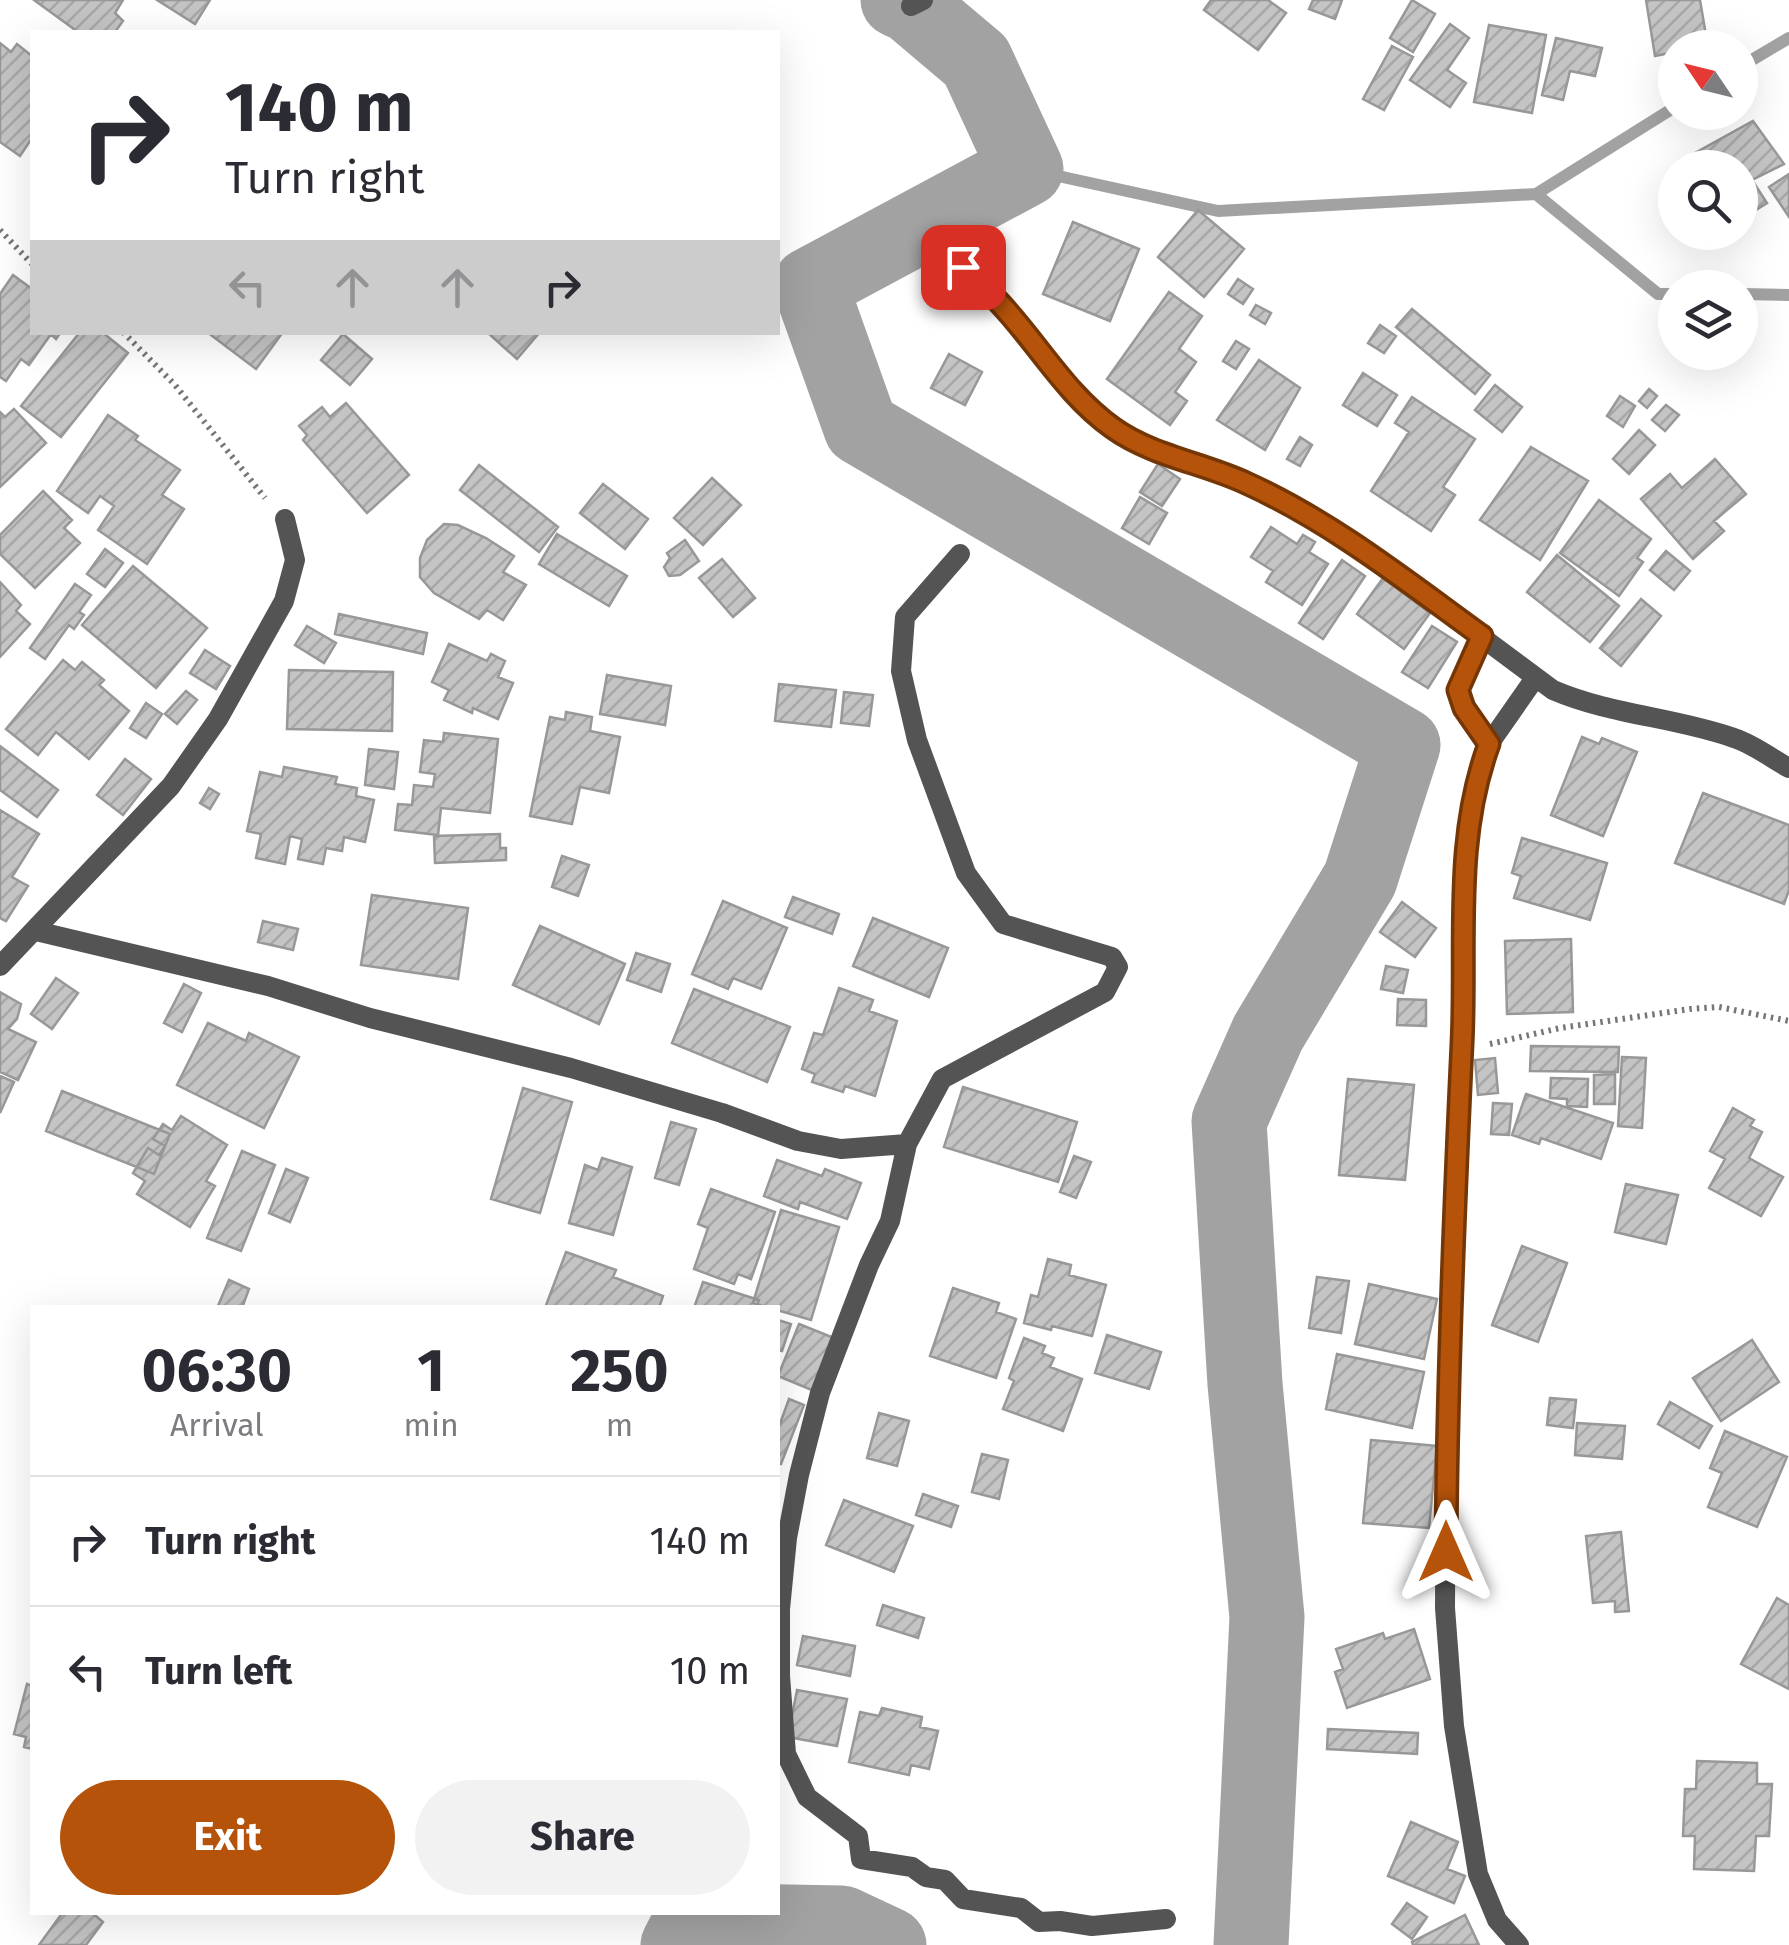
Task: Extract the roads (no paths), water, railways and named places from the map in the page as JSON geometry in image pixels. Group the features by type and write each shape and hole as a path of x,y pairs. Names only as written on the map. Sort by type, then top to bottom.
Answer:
{"street":[{"path":"963,267 1006,310 1064,383 1112,428 1141,444 1246,483 1316,520 1366,551 1535,678 1578,701 1739,739 1789,768"},
{"path":"0,966 171,786 218,718 284,601 295,560 285,519"},
{"path":"960,554 905,617 901,671 917,740 966,872 1003,924 1112,957 1118,967 1106,992 942,1079 907,1144 890,1221 868,1265 820,1392 798,1474 780,1609 786,1754 807,1797 858,1836 861,1858 912,1867 926,1877 945,1880 963,1899 1021,1908 1039,1922 1092,1926 1166,1919"},
{"path":"1482,636 1458,690 1464,708 1489,744"},
{"path":"1519,1945 1497,1920 1478,1874 1454,1726 1445,1608 1446,1420 1462,1041 1465,860 1472,797 1489,744 1535,678"},
{"path":"36,931 268,986 370,1018 571,1068 798,1140 841,1150 907,1144"}],"waterway":[{"path":"898,0 911,6 976,61 1026,169 810,285 861,428 1403,745 1360,879 1268,1033 1229,1121 1245,1384 1267,1617 1251,1945"},
{"path":"1758,56 1789,38"},
{"path":"1026,169 1218,211 1536,194 1658,118"},
{"path":"1536,194 1658,294"},
{"path":"1758,294 1789,295"},
{"path":"678,1945 691,1920 842,1923 889,1945"}]}
